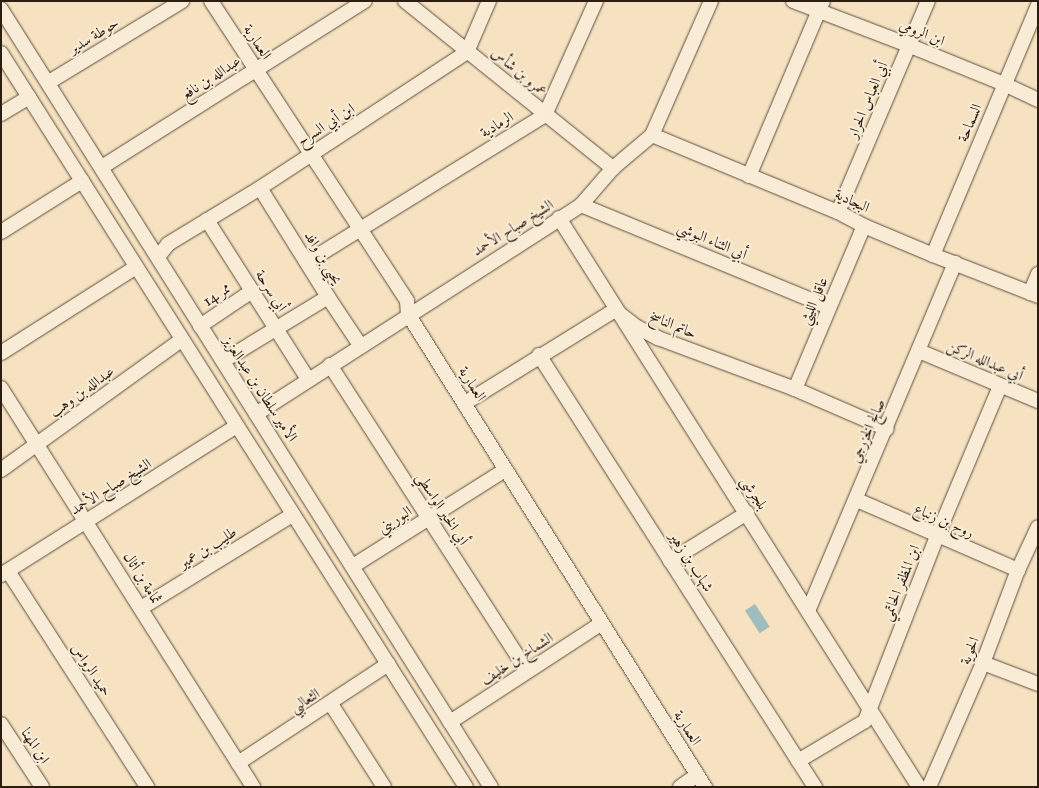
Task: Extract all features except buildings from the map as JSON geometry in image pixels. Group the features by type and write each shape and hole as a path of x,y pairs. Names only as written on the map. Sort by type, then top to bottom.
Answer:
{"street":[{"name":"حوطة سدير","path":"49,82 182,1"},
{"name":"العمارية","path":"211,1 407,301 408,314 701,781"},
{"name":"عبدالله بن نافع","path":"102,167 365,1"},
{"name":"عمرو بن شأس","path":"404,1 613,168"},
{"path":"467,52 489,1"},
{"path":"545,115 596,1"},
{"name":"الشيخ صباح الأحمد","path":"256,414 360,344 581,205 613,168 652,135 711,1"},
{"name":"ابن الرومي","path":"793,1 821,6 1038,100"},
{"name":"أبي العباس الحرار","path":"838,212 928,1"},
{"name":"السماحة","path":"933,255 1038,5"},
{"path":"749,176 821,6"},
{"name":"الأمير سلطان بن عبدالعزيز","path":"1,9 49,82 200,326 491,787"},
{"name":"ابن أبي السرح","path":"158,257 168,244 260,188 467,52"},
{"path":"1,53 181,340 466,787"},
{"path":"1,114 29,97"},
{"name":"الرمادية","path":"307,262 360,227 545,115"},
{"name":"البجادية","path":"652,135 838,212 864,226 933,255 1034,295"},
{"path":"1,232 82,180"},
{"name":"يحيى بن وافد","path":"260,188 328,297 360,344"},
{"name":"أبي الثناء البوشي","path":"581,205 829,307"},
{"name":"بلجرشي","path":"559,218 615,310 747,513 919,787"},
{"name":"أبي سرحة","path":"207,220 308,379"},
{"name":"عاقل الليثي","path":"795,390 864,226"},
{"name":"صالح الخزرجي","path":"808,611 920,351 955,263"},
{"path":"1,353 136,267"},
{"path":"1034,295 1038,274"},
{"name":"ممر 14","path":"200,326 252,291"},
{"path":"223,361 328,297"},
{"path":"465,403 615,310"},
{"name":"حاتم الناسخ","path":"615,310 637,327 658,338 795,390 887,429"},
{"name":"عبدالله بن وهب","path":"1,470 181,340"},
{"name":"أبي عبدالله الركن","path":"920,351 1038,401"},
{"name":"شهاب بن زهير","path":"540,356 815,787"},
{"name":"أبي الخير الواسطي","path":"330,365 527,671"},
{"name":"ابن المظفر الحاتمي","path":"798,761 865,721 869,706 937,536 1000,386"},
{"name":"ثمامة بن أثال","path":"1,388 87,521 253,787"},
{"name":"الشيخ صباح الأحمد","path":"5,573 237,426"},
{"name":"البوريني","path":"353,566 505,470"},
{"name":"روح بن زنباع","path":"857,500 1018,570"},
{"path":"670,561 747,513"},
{"name":"طليب بن عمير","path":"141,608 292,515"},
{"name":"الحوية","path":"929,787 983,663 1018,570 1038,527"},
{"name":"حميد الرواس","path":"5,573 147,787"},
{"name":"الشماخ بن خليف","path":"450,722 602,623"},
{"path":"983,663 1038,684"},
{"name":"الثعالبي","path":"238,763 331,704 388,664"},
{"path":"331,704 384,787"},
{"name":"ابن المهنا","path":"1,724 42,787"},
{"path":"680,787 701,781"}],"water":[{"path":"755,604 770,627 760,633 745,611"}]}
